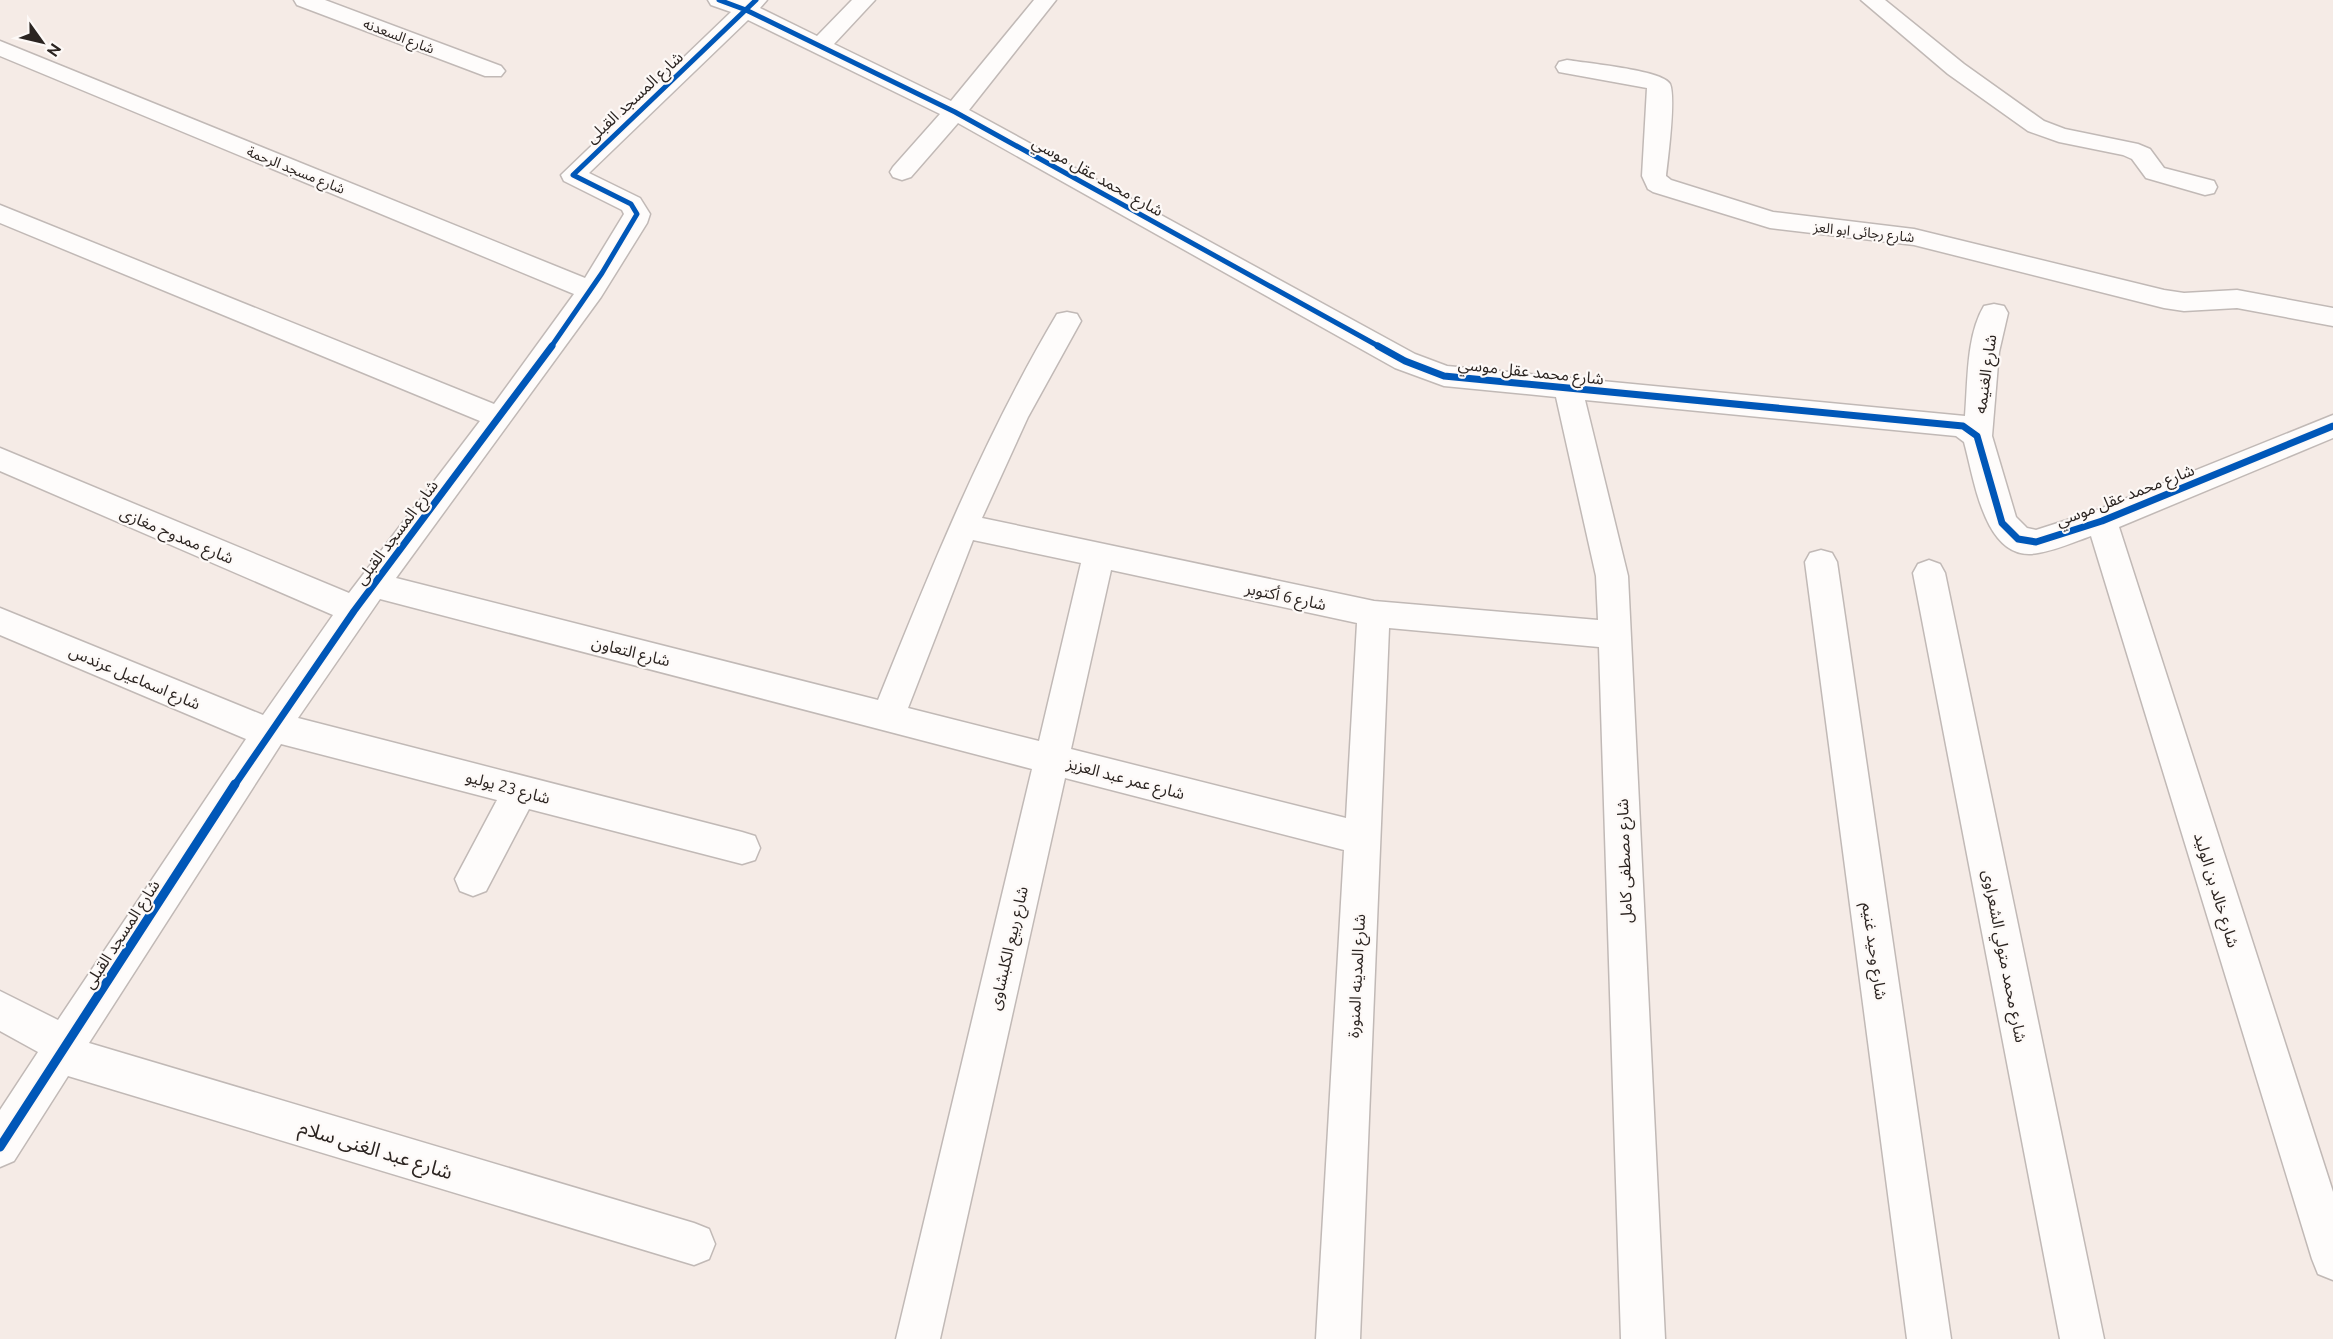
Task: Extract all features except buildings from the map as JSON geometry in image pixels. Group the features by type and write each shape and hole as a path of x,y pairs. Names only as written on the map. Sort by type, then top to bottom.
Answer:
{"street":[{"name":"شارع السعدنه","path":"305,0 493,71"},
{"path":"820,46 864,0"},
{"path":"902,172 955,112 1045,0"},
{"path":"1872,0 1956,69 2036,126 2059,135 2129,149 2141,154 2155,173 2205,187"},
{"name":"شارع محمد عقل موسي","path":"740,3 820,46 955,112 1405,361 1444,376 1955,425 1971,430 1977,436 2002,523 2018,539 2036,542 2102,521 2332,430"},
{"name":"شارع المسجد القبلى","path":"0,1147 272,730 355,610 592,291 637,214 631,204 578,180 573,175 740,3"},
{"name":"شارع مسجد الرحمة","path":"0,48 592,291"},
{"name":"شارع رجائى ابو العز","path":"1567,67 1648,80 1659,85 1654,176 1662,186 1770,220 1796,225 1914,237 2164,299 2184,302 2237,299 2333,317"},
{"path":"0,213 498,417"},
{"name":"شارع الغنيمه","path":"1977,436 1985,352 1994,313"},
{"path":"888,717 963,526 1014,417 1067,321"},
{"name":"شارع مصطفى كامل","path":"1568,388 1612,576 1643,1339"},
{"name":"شارع ممدوح مغازى","path":"0,459 355,610"},
{"name":"شارع خالد بن الوليد","path":"2102,521 2333,1259"},
{"name":"شارع 6 أكتوبر","path":"963,526 1098,557 1374,614 1615,635"},
{"name":"شارع ربيع الكلبشاوى","path":"918,1339 1098,557"},
{"name":"شارع وحيد غنيم","path":"1821,562 1929,1339"},
{"name":"شارع محمد متولي الشعراوى","path":"1929,573 2082,1339"},
{"name":"شارع التعاون","path":"374,585 888,717"},
{"name":"شارع المدينه المنورة","path":"1338,1339 1374,614"},
{"name":"شارع اسماعيل عرندس","path":"0,621 272,730"},
{"name":"شارع عمر عبد العزيز","path":"888,717 1363,839"},
{"name":"شارع 23 يوليو","path":"272,730 742,848"},
{"path":"473,879 520,791"},
{"name":"شارع عبد الغنى سلام","path":"0,1010 62,1049 694,1244"}],"cycle path":[{"path":"719,0 746,10 955,112 1405,361 1444,376 1963,426 1977,436 2002,523 2018,539 2036,542 2102,521 2333,426"},
{"path":"0,1147 174,877 308,677 389,563 568,323 634,223 637,214 631,204 573,175 756,0"}]}
